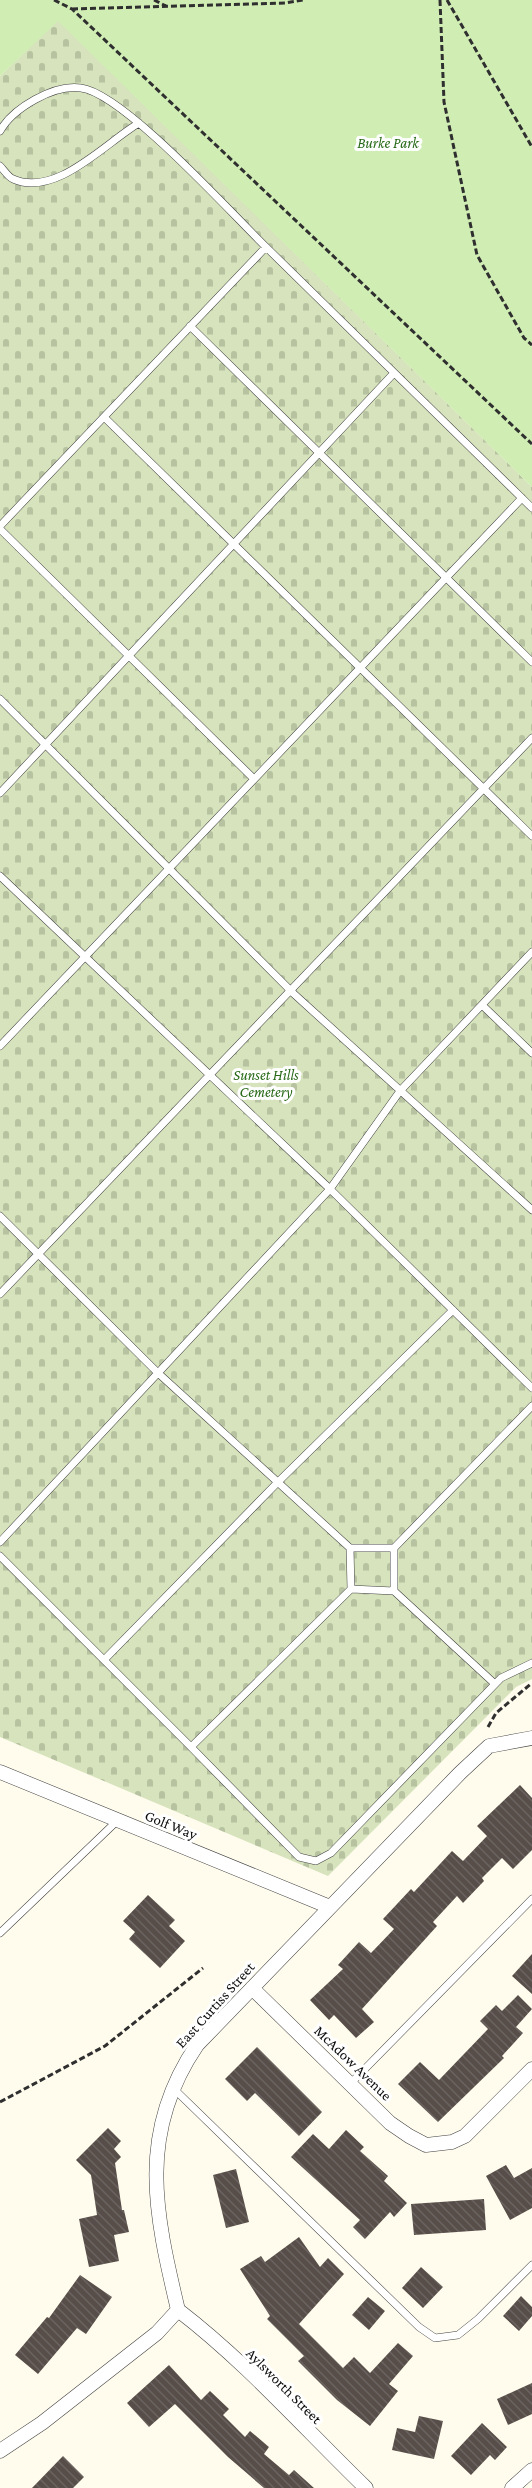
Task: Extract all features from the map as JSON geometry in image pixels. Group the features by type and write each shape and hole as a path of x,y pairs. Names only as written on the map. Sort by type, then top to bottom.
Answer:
{"street":[{"name":"East Curtiss Street","path":"178,2310 156,2208 157,2163 163,2119 172,2088 197,2045 459,1773 489,1746 532,1738"},
{"name":"Golf Way","path":"0,1772 330,1907"},
{"name":"McAdow Avenue","path":"252,1988 390,2123 426,2145 452,2142 465,2136 532,2069"},
{"path":"0,2451 42,2423 157,2333 178,2310"},
{"name":"Aylsworth Street","path":"178,2310 227,2353 366,2488"},
{"path":"512,2488 532,2470"}],"lane":[{"path":"0,130 6,120 41,94 80,87 114,102 266,247 532,508"},
{"path":"0,166 12,178 37,183 62,177 138,123"},
{"path":"254,779 0,528 266,247"},
{"path":"190,326 532,662"},
{"path":"0,793 394,373"},
{"path":"104,417 532,837"},
{"path":"0,1046 522,498"},
{"path":"0,699 290,990 532,1210"},
{"path":"0,1294 532,738"},
{"path":"0,876 330,1189 532,1388"},
{"path":"0,1542 330,1189 400,1091 532,952"},
{"path":"482,1005 532,1053"},
{"path":"0,1216 158,1373 350,1548 394,1548"},
{"path":"104,1660 278,1482 453,1310"},
{"path":"394,1591 394,1548 532,1406"},
{"path":"191,1747 351,1589 350,1548"},
{"path":"0,1556 299,1857 316,1861 331,1853 501,1678 532,1663"},
{"path":"351,1589 394,1591 495,1684"},
{"path":"0,1932 117,1821"},
{"path":"350,2084 532,1899"},
{"path":"172,2088 419,2327 435,2338 458,2335 478,2319 532,2265"}],"path":[{"path":"54,0 72,9 532,444"},
{"path":"154,0 167,6"},
{"path":"72,9 285,3 303,0"},
{"path":"440,0 444,102 477,255 524,338 532,345"},
{"path":"447,0 532,147"},
{"path":"488,1727 496,1713 532,1683"},
{"path":"0,2102 105,2046 203,1968"}],"green space":[{"name":"Burke Park","path":"0,0 532,0 532,487 58,21 0,76"},
{"name":"Sunset Hills Cemetery","path":"58,20 532,487 532,1679 516,1687 328,1876 0,1737 0,76"}],"building":[{"path":"520,1785 532,1798 532,1850 513,1869 502,1858 482,1878 484,1881 463,1903 457,1896 433,1922 437,1926 362,2009 374,2022 356,2038 334,2015 329,2020 310,2000 343,1969 338,1965 359,1942 371,1953 394,1929 383,1919 411,1889 414,1892 452,1851 463,1861 487,1836 477,1826"},
{"path":"148,1895 175,1920 169,1926 185,1941 160,1968 129,1939 135,1932 123,1921"},
{"path":"532,1954 532,1994 512,1976"},
{"path":"518,1995 532,2009 516,2027 523,2033 502,2056 504,2058 438,2122 398,2084 420,2062 439,2080 488,2029 480,2021 496,2005 502,2011"},
{"path":"257,2047 322,2112 299,2136 255,2093 247,2101 225,2079"},
{"path":"108,2128 121,2141 114,2149 121,2157 115,2163 122,2210 124,2210 129,2232 114,2235 119,2261 89,2267 79,2219 97,2215 91,2175 76,2160"},
{"path":"346,2130 364,2147 360,2151 388,2176 384,2181 407,2203 394,2217 390,2212 365,2239 353,2227 360,2220 291,2157 313,2134 329,2149"},
{"path":"506,2165 514,2178 532,2168 532,2208 510,2220 486,2176"},
{"path":"236,2169 249,2222 226,2228 213,2175"},
{"path":"484,2199 486,2230 414,2235 411,2204"},
{"path":"299,2237 320,2267 328,2258 344,2274 299,2324 343,2368 354,2357 370,2373 398,2343 413,2356 389,2384 398,2391 370,2426 337,2400 298,2361 304,2356 267,2319 270,2316 240,2269 261,2256 265,2262"},
{"path":"421,2267 443,2287 423,2308 402,2288"},
{"path":"80,2275 112,2297 86,2334 77,2328 38,2374 15,2355 47,2317 49,2318"},
{"path":"521,2296 532,2307 532,2316 519,2331 503,2316"},
{"path":"368,2297 385,2311 369,2330 352,2315"},
{"path":"169,2365 201,2400 210,2391 229,2409 223,2415 245,2437 250,2431 269,2447 264,2454 289,2475 294,2470 314,2488 264,2488 228,2457 175,2404 149,2427 127,2403"},
{"path":"532,2383 532,2414 508,2425 497,2399"},
{"path":"419,2416 443,2421 434,2459 392,2450 397,2428 415,2432"},
{"path":"482,2423 507,2447 495,2460 490,2455 471,2475 451,2456"},
{"path":"63,2456 84,2477 73,2488 32,2488"}]}
